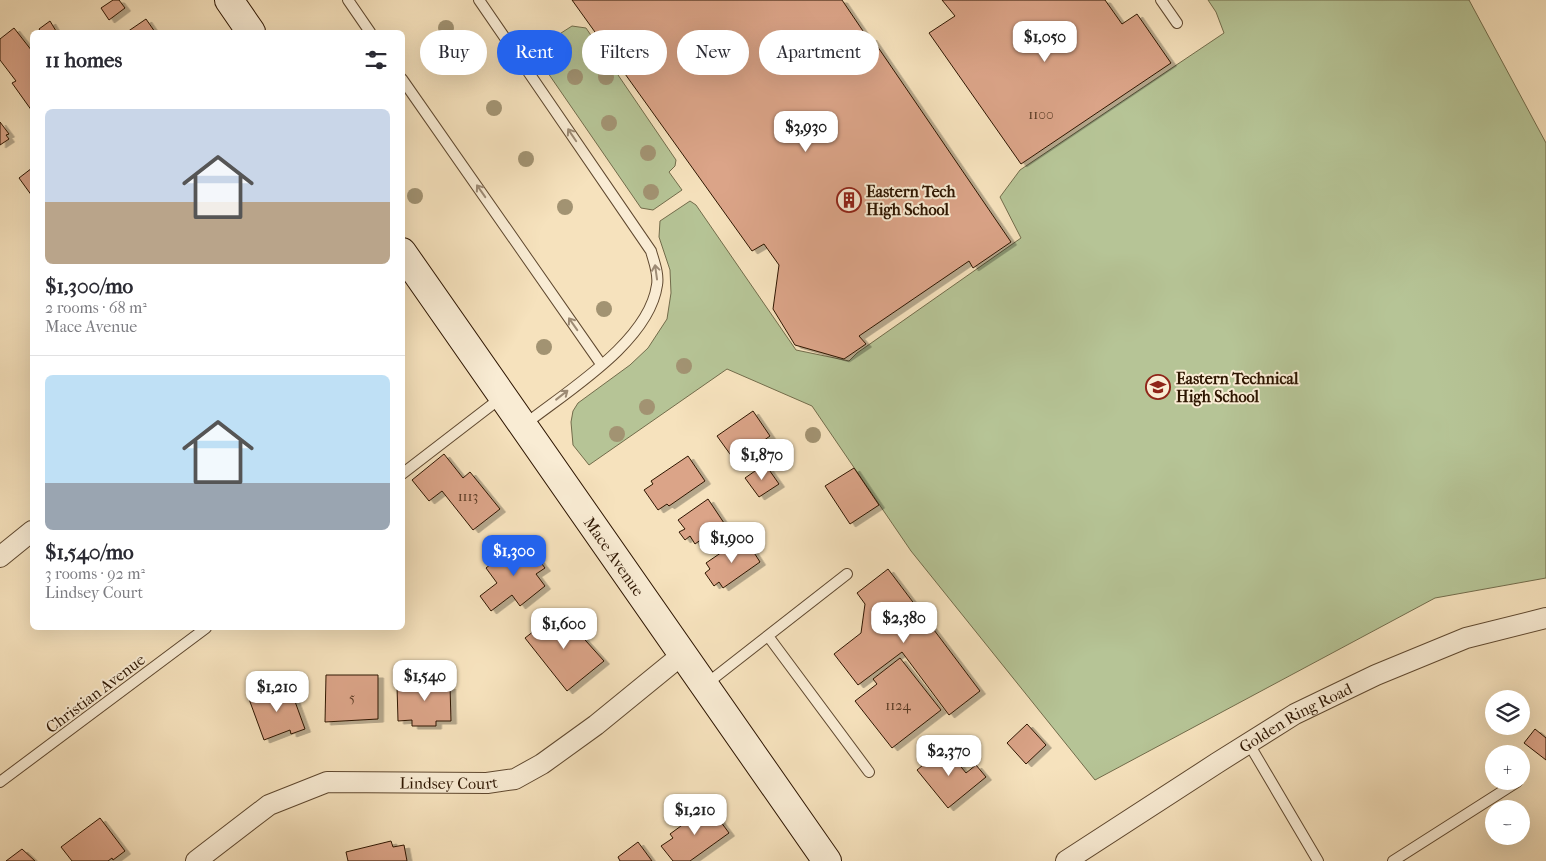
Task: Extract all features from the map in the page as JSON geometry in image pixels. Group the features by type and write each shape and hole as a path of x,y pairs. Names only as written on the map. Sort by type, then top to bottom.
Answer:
{"main road":[{"path":"229,0 250,30"},
{"name":"Mace Avenue","path":"405,256 828,861"}],"street":[{"path":"0,557 30,533"},
{"name":"Golden Ring Road","path":"1066,861 1295,714 1376,674 1466,638 1546,618"},
{"name":"Lindsey Court","path":"196,861 268,805 327,782 487,783 515,779 542,764 596,726 683,654"}],"lane":[{"path":"348,0 369,30"},
{"path":"479,0 651,251 658,283 645,320 620,349 524,425"},
{"path":"1161,0 1176,23"},
{"path":"405,83 601,364"},
{"path":"405,472 503,396"},
{"path":"704,685 846,574"},
{"name":"Christian Avenue","path":"0,782 203,630"},
{"path":"768,636 869,772"},
{"path":"1249,744 1318,861"},
{"path":"1393,861 1504,790"}],"green space":[{"name":"Eastern Technical High School","path":"1208,0 1469,0 1546,143 1546,578 1435,598 1095,780 911,551 812,406 727,369 589,465 573,445 571,422 573,411 578,403 630,365 648,348 667,319 671,293 670,270 659,237 660,221 690,201 696,205 796,350 849,361 857,353 1021,238 1000,197 1020,170 1224,33 1216,12"},
{"path":"572,26 586,28 587,30 582,30 582,75 618,75 676,160 675,166 669,172 682,190 653,210 641,208 549,75 572,75 572,30 566,30"}],"building":[{"path":"113,0 119,0 125,8 109,20 101,8"},
{"name":"Eastern Tech High School","path":"572,0 842,0 862,30 759,30 759,75 879,75 879,49 1011,242 973,268 969,261 859,336 866,344 844,359 795,345 773,309 779,265 764,244 752,251 626,75 667,75 667,30 594,30"},
{"path":"942,0 1105,0 1122,24 1137,14 1171,63 1021,164 929,33 955,16"},
{"path":"146,19 154,30 130,30"},
{"path":"50,21 55,30 40,30"},
{"path":"14,28 30,48 30,108 12,83 16,81 0,60 0,39"},
{"path":"0,122 9,134 6,135 9,139 0,145"},
{"path":"30,170 30,193 19,178"},
{"path":"753,411 770,436 735,461 717,436"},
{"path":"444,454 463,478 470,472 500,509 473,530 442,491 429,501 412,480"},
{"path":"688,456 705,481 669,506 667,504 658,510 644,490 653,484 651,481"},
{"path":"765,464 779,484 759,497 745,478"},
{"path":"854,468 879,505 850,524 825,486"},
{"path":"708,499 724,523 695,544 690,536 685,540 679,532 685,529 678,520"},
{"path":"744,537 760,562 723,588 719,582 714,586 705,573 710,569 706,563"},
{"path":"523,539 545,568 536,574 545,586 520,606 512,595 491,611 480,596 497,583 486,568"},
{"path":"888,569 980,691 949,715 902,652 858,685 834,654 861,633 865,604 857,593"},
{"path":"561,610 570,622 575,618 581,627 577,631 604,661 567,691 525,638"},
{"path":"900,658 941,710 892,748 855,701 877,684 873,679"},
{"path":"438,671 438,686 450,686 451,721 436,721 436,726 412,726 412,720 398,721 397,686 422,685 422,672"},
{"path":"326,675 378,675 378,719 325,722"},
{"path":"289,685 305,729 291,734 290,730 264,740 249,699"},
{"path":"1027,724 1046,745 1026,764 1007,743"},
{"path":"1535,729 1546,738 1546,760 1530,748 1530,745 1524,743"},
{"path":"945,747 966,773 976,765 986,777 948,808 917,770"},
{"path":"707,803 729,833 690,861 673,861 661,846 673,838 670,834 700,812 698,809"},
{"path":"100,818 125,851 113,860 112,858 108,861 72,861 61,847"},
{"path":"391,841 393,847 404,845 407,861 348,861 346,852"},
{"path":"638,842 652,861 620,861 618,857"},
{"path":"22,849 35,861 6,861"}],"place":[{"name":"Eastern Tech High School","path":"849,200"},
{"name":"Eastern Technical High School","path":"1158,387"}]}
